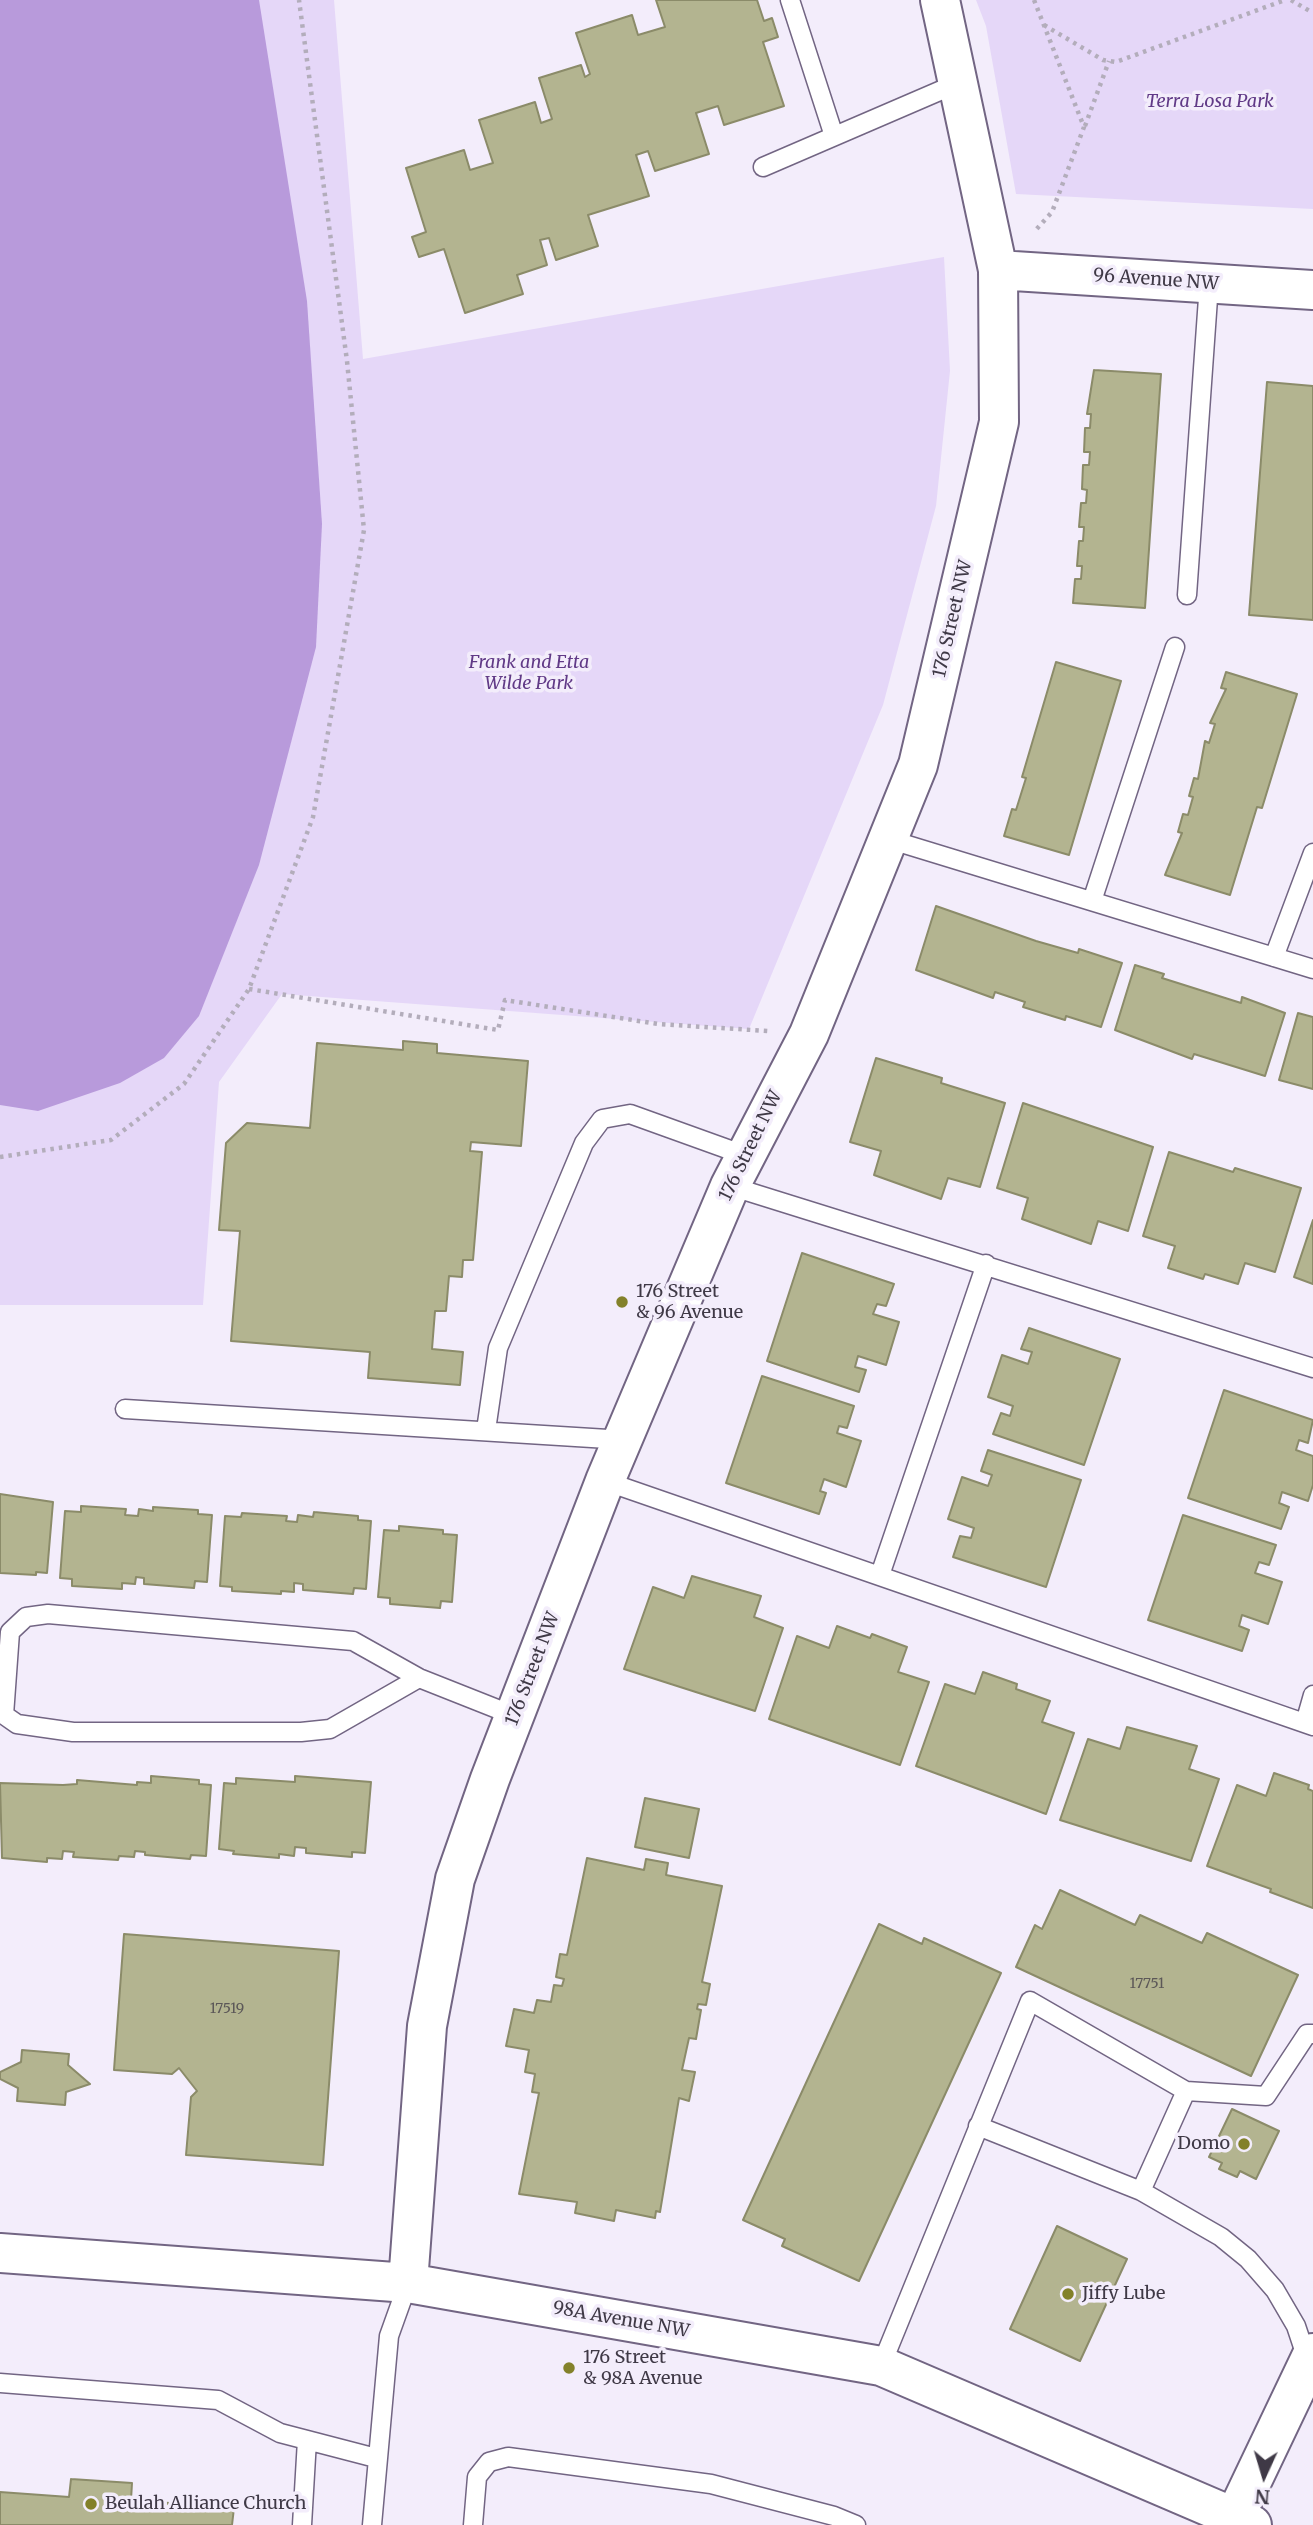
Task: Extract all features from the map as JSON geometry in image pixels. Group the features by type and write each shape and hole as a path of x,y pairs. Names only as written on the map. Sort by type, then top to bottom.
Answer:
{"street":[{"name":"176 Street NW","path":"408,2283 427,2026 455,1879 605,1481 737,1170 809,1034 918,765 999,422 998,271 940,0"},
{"name":"96 Avenue NW","path":"998,271 1313,290"},
{"name":"98A Avenue NW","path":"0,2253 408,2283 881,2367 1239,2522"},
{"path":"1239,2522 1311,2358"}],"lane":[{"path":"790,0 834,136"},
{"path":"764,167 958,83"},
{"path":"1187,595 1209,284"},
{"path":"1091,901 1175,647"},
{"path":"888,839 1313,969"},
{"path":"1274,957 1313,853"},
{"path":"486,1430 498,1348 584,1143 602,1119 631,1114 737,1170 986,1264 1313,1368"},
{"path":"880,1575 986,1264"},
{"path":"125,1409 624,1440"},
{"path":"605,1481 1309,1725 1313,1695"},
{"path":"419,1678 330,1729 301,1732 74,1732 17,1724 4,1715 10,1632 26,1617 48,1614 353,1641 419,1678 515,1716"},
{"path":"881,2367 1030,2001 1185,2091 1266,2095 1307,2034 1313,2034"},
{"path":"1141,2191 1185,2091"},
{"path":"978,2126 1141,2191 1221,2237 1248,2259 1275,2290 1311,2358"},
{"path":"372,2525 389,2336 408,2283"},
{"path":"0,2383 218,2400 280,2433 376,2458"},
{"path":"302,2525 307,2440"},
{"path":"473,2525 477,2477 489,2462 508,2457 711,2484 823,2513 856,2525"}],"path":[{"path":"0,1157 111,1140 184,1084 249,989 313,817 365,530 347,360 299,0"},
{"path":"1034,0 1084,127"},
{"path":"1044,25 1109,61 1116,62 1285,0"},
{"path":"1291,0 1313,13"},
{"path":"998,271 1052,212 1109,61"},
{"path":"249,989 498,1030 505,1000 658,1024 809,1034"}],"green space":[{"name":"Frank and Etta Wilde Park","path":"0,0 334,0 363,359 944,257 950,371 936,506 883,705 749,1029 282,994 219,1082 203,1305 0,1305"},
{"name":"Terra Losa Park","path":"976,0 1313,0 1313,209 1016,194 986,26"}],"shaded area":[{"path":"0,0 259,0 307,301 322,524 316,647 259,865 199,1016 164,1058 120,1083 38,1111 0,1105"}],"building":[{"path":"656,0 757,0 764,21 772,18 778,37 763,42 784,106 724,125 718,106 696,113 709,154 655,171 648,151 636,155 649,196 588,215 598,246 556,260 549,238 540,240 547,265 517,275 523,294 465,313 444,249 419,257 412,237 426,232 406,168 464,150 470,170 493,163 479,120 535,102 541,123 552,119 539,78 581,65 585,77 590,74 576,33 632,15 638,35 665,27"},
{"path":"1094,370 1161,374 1145,608 1073,603 1075,579 1081,579 1082,566 1077,566 1079,541 1083,541 1084,527 1079,527 1081,503 1086,503 1087,490 1082,489 1083,465 1089,465 1090,452 1084,452 1085,428 1090,428 1091,414 1087,414"},
{"path":"1267,382 1313,386 1313,620 1249,615"},
{"path":"1056,662 1121,681 1069,855 1004,836 1026,778 1022,777"},
{"path":"1226,672 1297,694 1262,808 1257,807 1230,895 1165,875 1182,833 1178,832 1183,814 1188,815 1193,797 1189,796 1194,778 1198,779 1205,741 1209,743 1215,724 1210,723 1226,689 1221,688"},
{"path":"936,906 1036,941 1078,953 1079,949 1122,963 1101,1027 1066,1016 1065,1020 1023,1007 1025,1002 995,992 993,998 916,970"},
{"path":"1135,965 1164,974 1162,978 1241,1003 1242,997 1285,1013 1265,1076 1194,1054 1192,1059 1115,1030"},
{"path":"1298,1013 1313,1017 1313,1089 1279,1080"},
{"path":"403,1041 437,1044 437,1053 528,1061 521,1146 471,1142 470,1151 482,1152 473,1260 463,1260 462,1277 449,1276 446,1311 435,1311 432,1349 463,1352 460,1385 368,1378 370,1352 231,1341 240,1231 219,1230 226,1143 247,1123 310,1128 317,1043 403,1050"},
{"path":"876,1058 942,1078 941,1083 1005,1103 980,1187 948,1178 941,1199 874,1175 881,1151 850,1142"},
{"path":"1023,1103 1153,1147 1128,1231 1098,1221 1091,1244 1022,1219 1028,1198 997,1188"},
{"path":"1169,1152 1233,1172 1235,1168 1301,1188 1275,1272 1245,1263 1238,1284 1205,1274 1203,1279 1168,1268 1175,1246 1143,1236"},
{"path":"1313,1220 1313,1284 1294,1277"},
{"path":"802,1253 894,1284 886,1306 877,1304 873,1314 899,1322 886,1365 858,1356 855,1367 866,1370 859,1392 767,1361"},
{"path":"1029,1328 1120,1359 1084,1465 993,1434 1001,1413 1010,1416 1013,1406 988,1397 1002,1355 1028,1364 1032,1352 1021,1349"},
{"path":"762,1376 854,1406 847,1428 839,1426 837,1433 861,1441 846,1487 824,1479 820,1491 826,1493 819,1514 726,1483"},
{"path":"1224,1390 1313,1420 1308,1443 1299,1440 1296,1450 1313,1456 1313,1485 1308,1501 1282,1492 1279,1503 1289,1507 1281,1529 1188,1498"},
{"path":"988,1450 1081,1480 1046,1587 953,1557 960,1536 971,1538 974,1528 948,1519 962,1477 988,1486 992,1475 981,1471"},
{"path":"0,1494 53,1502 47,1573 0,1573"},
{"path":"81,1506 126,1509 125,1515 138,1516 139,1509 153,1511 153,1507 198,1510 198,1514 212,1515 207,1582 195,1581 194,1588 144,1584 144,1578 136,1577 135,1584 122,1583 122,1589 72,1586 72,1579 60,1578 65,1511 81,1512"},
{"path":"314,1512 358,1516 358,1520 371,1521 366,1589 354,1588 353,1594 303,1590 303,1584 294,1583 294,1592 281,1591 281,1594 232,1591 232,1587 220,1586 225,1516 241,1517 242,1513 287,1516 286,1521 297,1522 298,1515 313,1517"},
{"path":"1183,1515 1276,1545 1269,1565 1259,1562 1255,1573 1282,1582 1268,1624 1242,1615 1239,1626 1249,1630 1242,1651 1148,1620"},
{"path":"399,1526 443,1530 443,1534 457,1535 452,1602 441,1601 440,1608 390,1604 390,1598 378,1597 384,1530 399,1531"},
{"path":"692,1576 761,1596 754,1617 783,1628 755,1711 624,1669 653,1587 684,1598"},
{"path":"837,1626 870,1638 872,1634 907,1647 898,1672 929,1682 900,1765 769,1719 797,1636 829,1648"},
{"path":"983,1672 1017,1684 1016,1689 1050,1701 1042,1722 1074,1733 1046,1814 916,1766 945,1684 975,1694"},
{"path":"1127,1727 1197,1746 1189,1769 1219,1779 1191,1861 1060,1820 1088,1739 1120,1749"},
{"path":"1274,1773 1309,1785 1308,1789 1313,1791 1313,1908 1270,1892 1271,1889 1207,1866 1237,1785 1266,1796"},
{"path":"151,1776 199,1780 199,1784 211,1785 206,1856 191,1855 190,1859 145,1855 145,1852 135,1851 134,1857 119,1856 118,1860 73,1857 74,1852 63,1851 62,1859 47,1858 47,1862 2,1858 0,1783 63,1785 77,1784 77,1780 137,1785 137,1782 151,1783"},
{"path":"295,1776 371,1782 365,1853 352,1852 352,1857 306,1853 306,1848 295,1847 294,1856 279,1854 279,1858 233,1854 234,1851 219,1849 224,1783 236,1784 236,1778 295,1782"},
{"path":"645,1798 699,1809 689,1858 635,1847"},
{"path":"587,1858 644,1870 646,1859 668,1863 666,1875 722,1886 702,1982 710,1984 706,2005 698,2004 697,2009 701,2010 696,2039 689,2038 682,2070 695,2072 689,2101 679,2098 660,2212 656,2211 655,2218 616,2210 614,2221 575,2213 577,2202 519,2194 539,2093 532,2092 535,2074 525,2072 529,2050 506,2046 514,2009 534,2013 537,2000 551,2002 554,1985 562,1986 564,1979 556,1977 560,1954 567,1955"},
{"path":"1060,1890 1135,1925 1140,1915 1202,1943 1207,1933 1298,1975 1251,2076 1016,1967 1035,1925 1042,1929"},
{"path":"879,1924 922,1944 924,1938 1001,1973 859,2281 782,2246 785,2239 743,2220"},
{"path":"124,1934 339,1951 323,2165 186,2155 191,2097 197,2091 179,2068 172,2074 114,2070"},
{"path":"22,2050 69,2054 68,2065 90,2084 66,2092 65,2105 17,2101 18,2088 0,2079 0,2072 21,2062"},
{"name":"Domo","path":"1232,2109 1279,2131 1256,2179 1240,2171 1237,2177 1219,2169 1222,2163 1209,2157"},
{"name":"Jiffy Lube","path":"1057,2226 1127,2259 1080,2361 1010,2329"},
{"name":"Beulah Alliance Church","path":"71,2479 132,2483 131,2500 234,2508 232,2525 0,2525 0,2492 69,2497"}],"place":[{"name":"176 Street & 96 Avenue","path":"622,1302"},
{"name":"Domo","path":"1244,2144"},
{"name":"Jiffy Lube","path":"1068,2294"},
{"name":"176 Street & 98A Avenue","path":"569,2368"},
{"name":"Beulah Alliance Church","path":"91,2504"}]}
